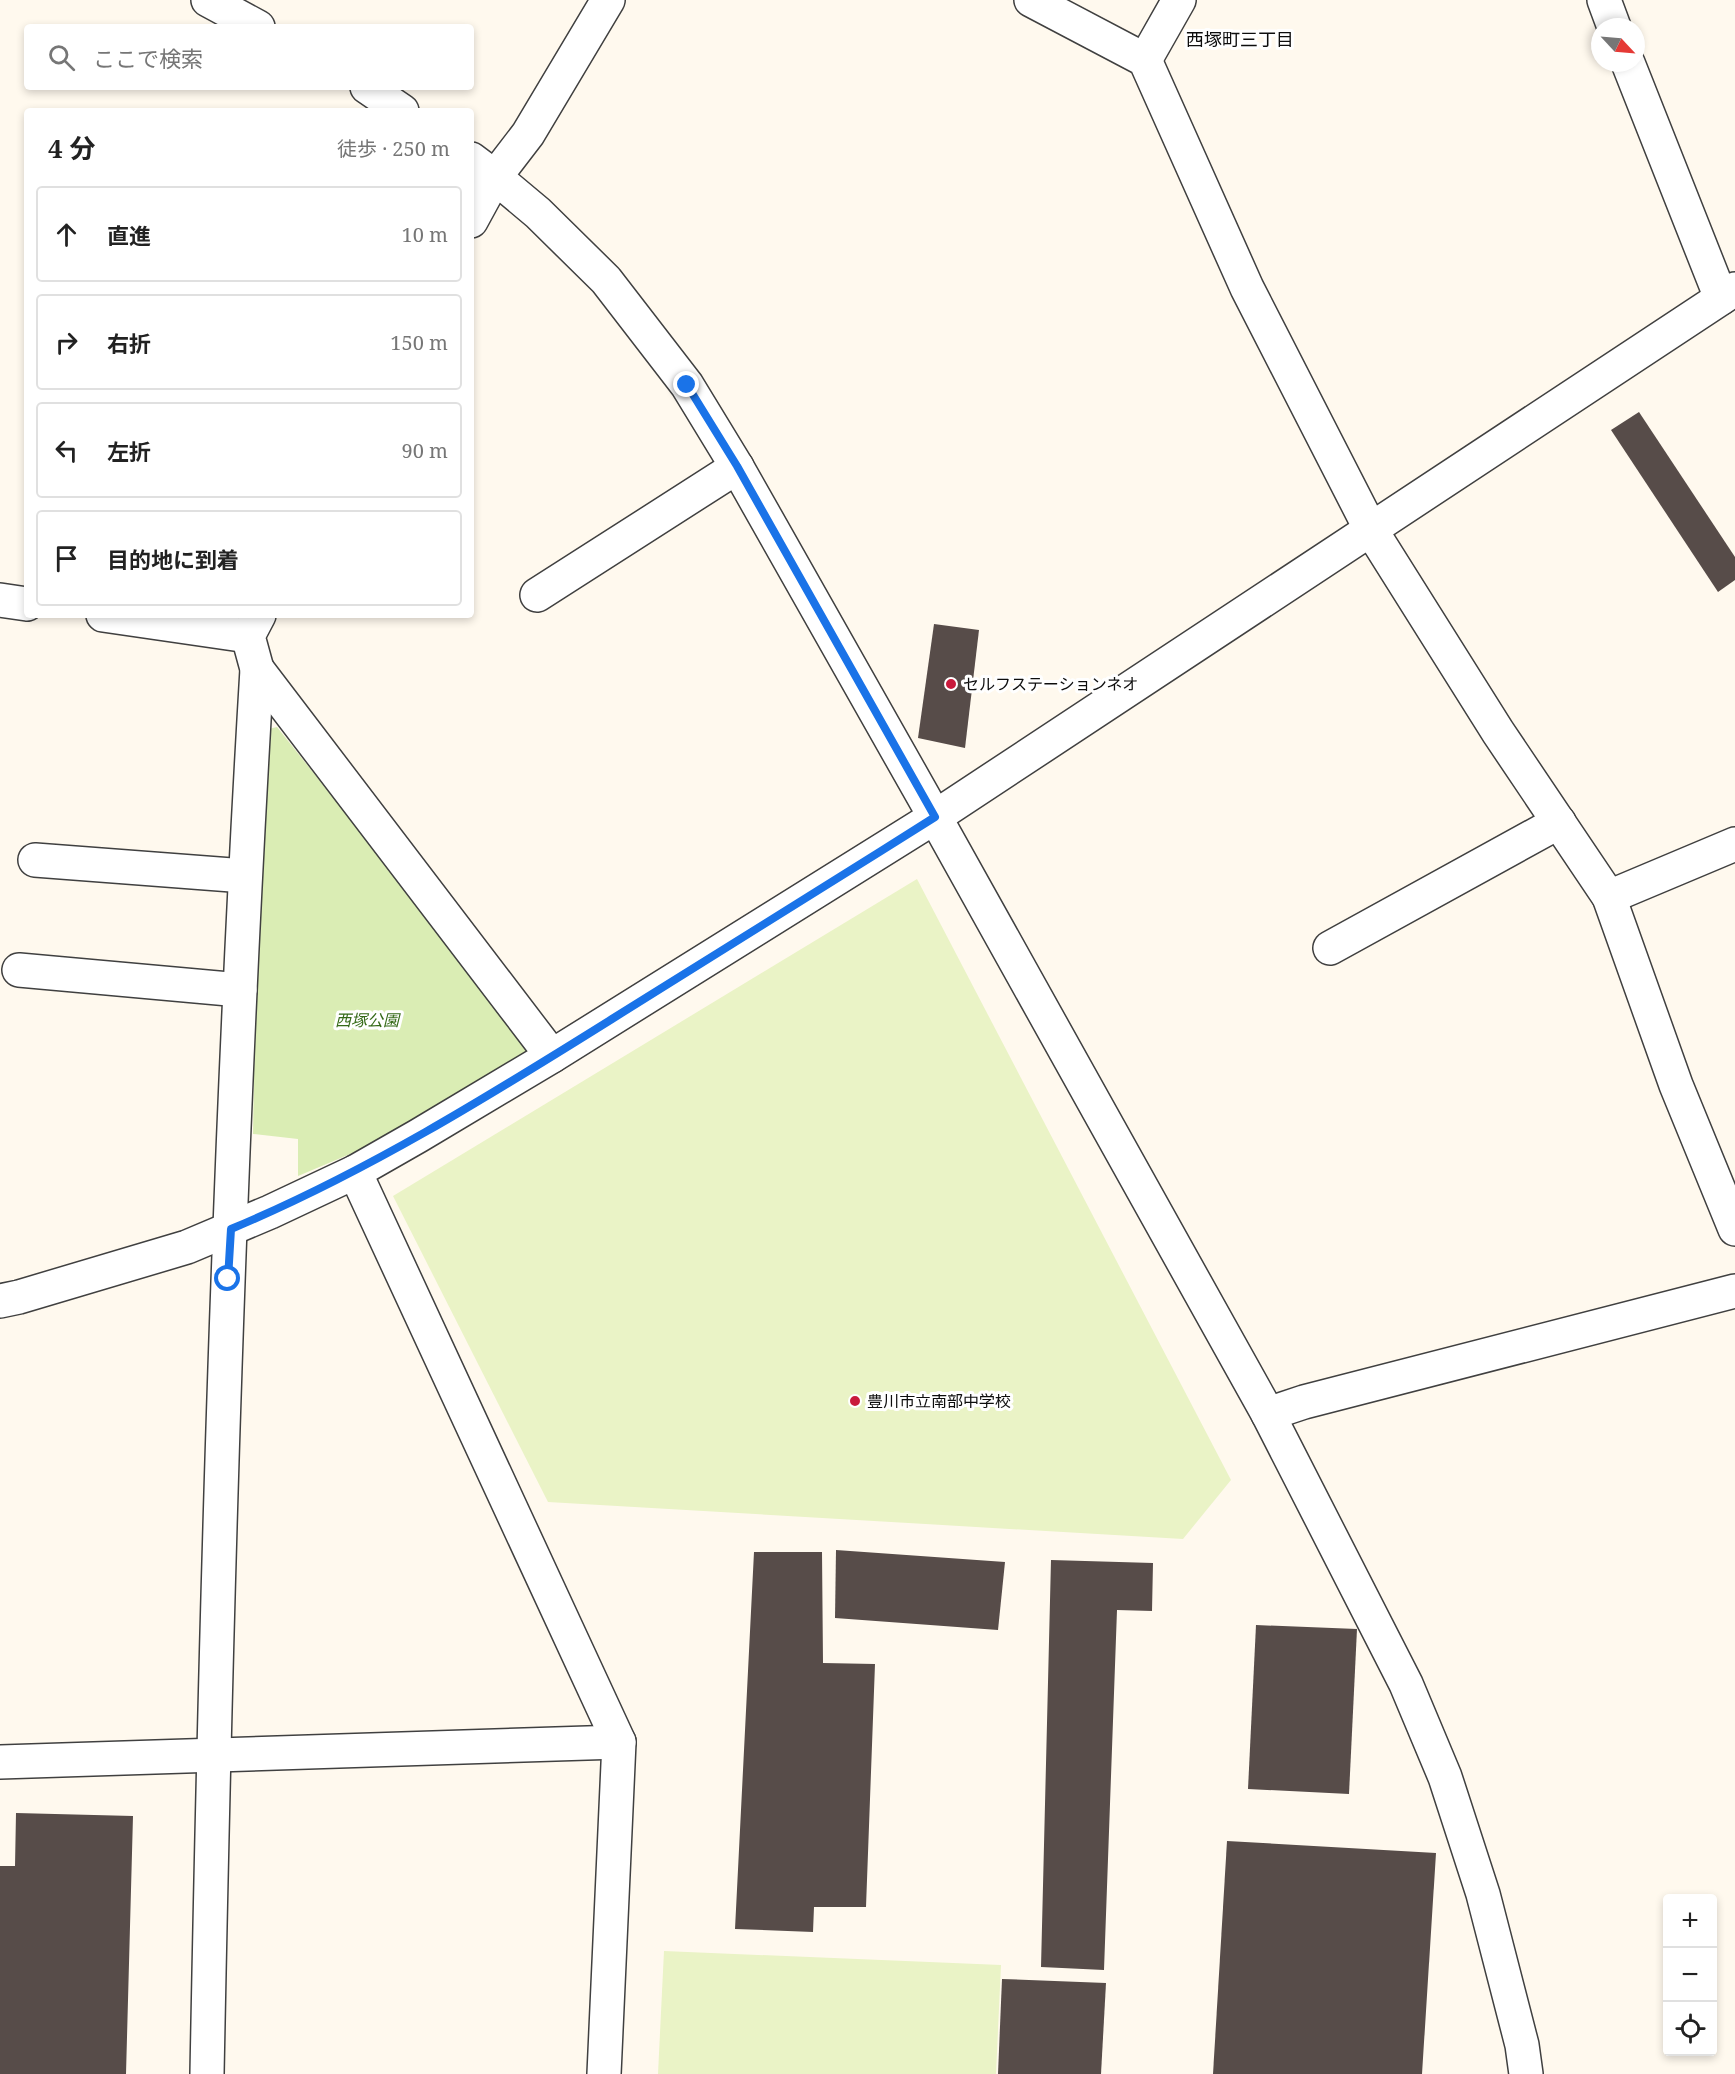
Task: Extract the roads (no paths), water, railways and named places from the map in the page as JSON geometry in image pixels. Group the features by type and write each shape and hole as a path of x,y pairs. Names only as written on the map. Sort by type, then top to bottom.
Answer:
{"street":[{"path":"208,0 252,24"},
{"path":"474,208 483,168 528,134 608,0"},
{"path":"1031,0 1145,60 1247,288 1371,530 1498,732 1609,897 1676,1085 1735,1229"},
{"path":"1145,60 1179,0"},
{"path":"1604,0 1611,18"},
{"path":"0,1301 187,1247 270,1212 355,1172 552,1056 935,817 1728,293 1632,72"},
{"path":"371,90 398,108"},
{"path":"483,168 538,213 606,280 687,385 737,466 1269,1414 1407,1684 1445,1776 1483,1894 1522,2045 1527,2074"},
{"path":"537,595 737,466"},
{"path":"0,600 24,604"},
{"path":"148,618 254,625 258,669 245,876 231,1229 212,1755 207,2074"},
{"path":"258,669 552,1056"},
{"path":"1330,948 1559,822"},
{"path":"1609,897 1735,844"},
{"path":"34,860 245,876"},
{"path":"19,970 240,990"},
{"path":"355,1172 619,1742 604,2074"},
{"path":"1269,1414 1304,1402 1735,1291"},
{"path":"0,1762 619,1742"}],"place":[{"name":"セルフステーションネオ","path":"951,684"},
{"name":"豊川市立南部中学校","path":"855,1401"}],"district":[{"name":"西塚町三丁目","path":"1240,40"}],"park label":[{"name":"西塚公園","path":"367,1020"}]}
